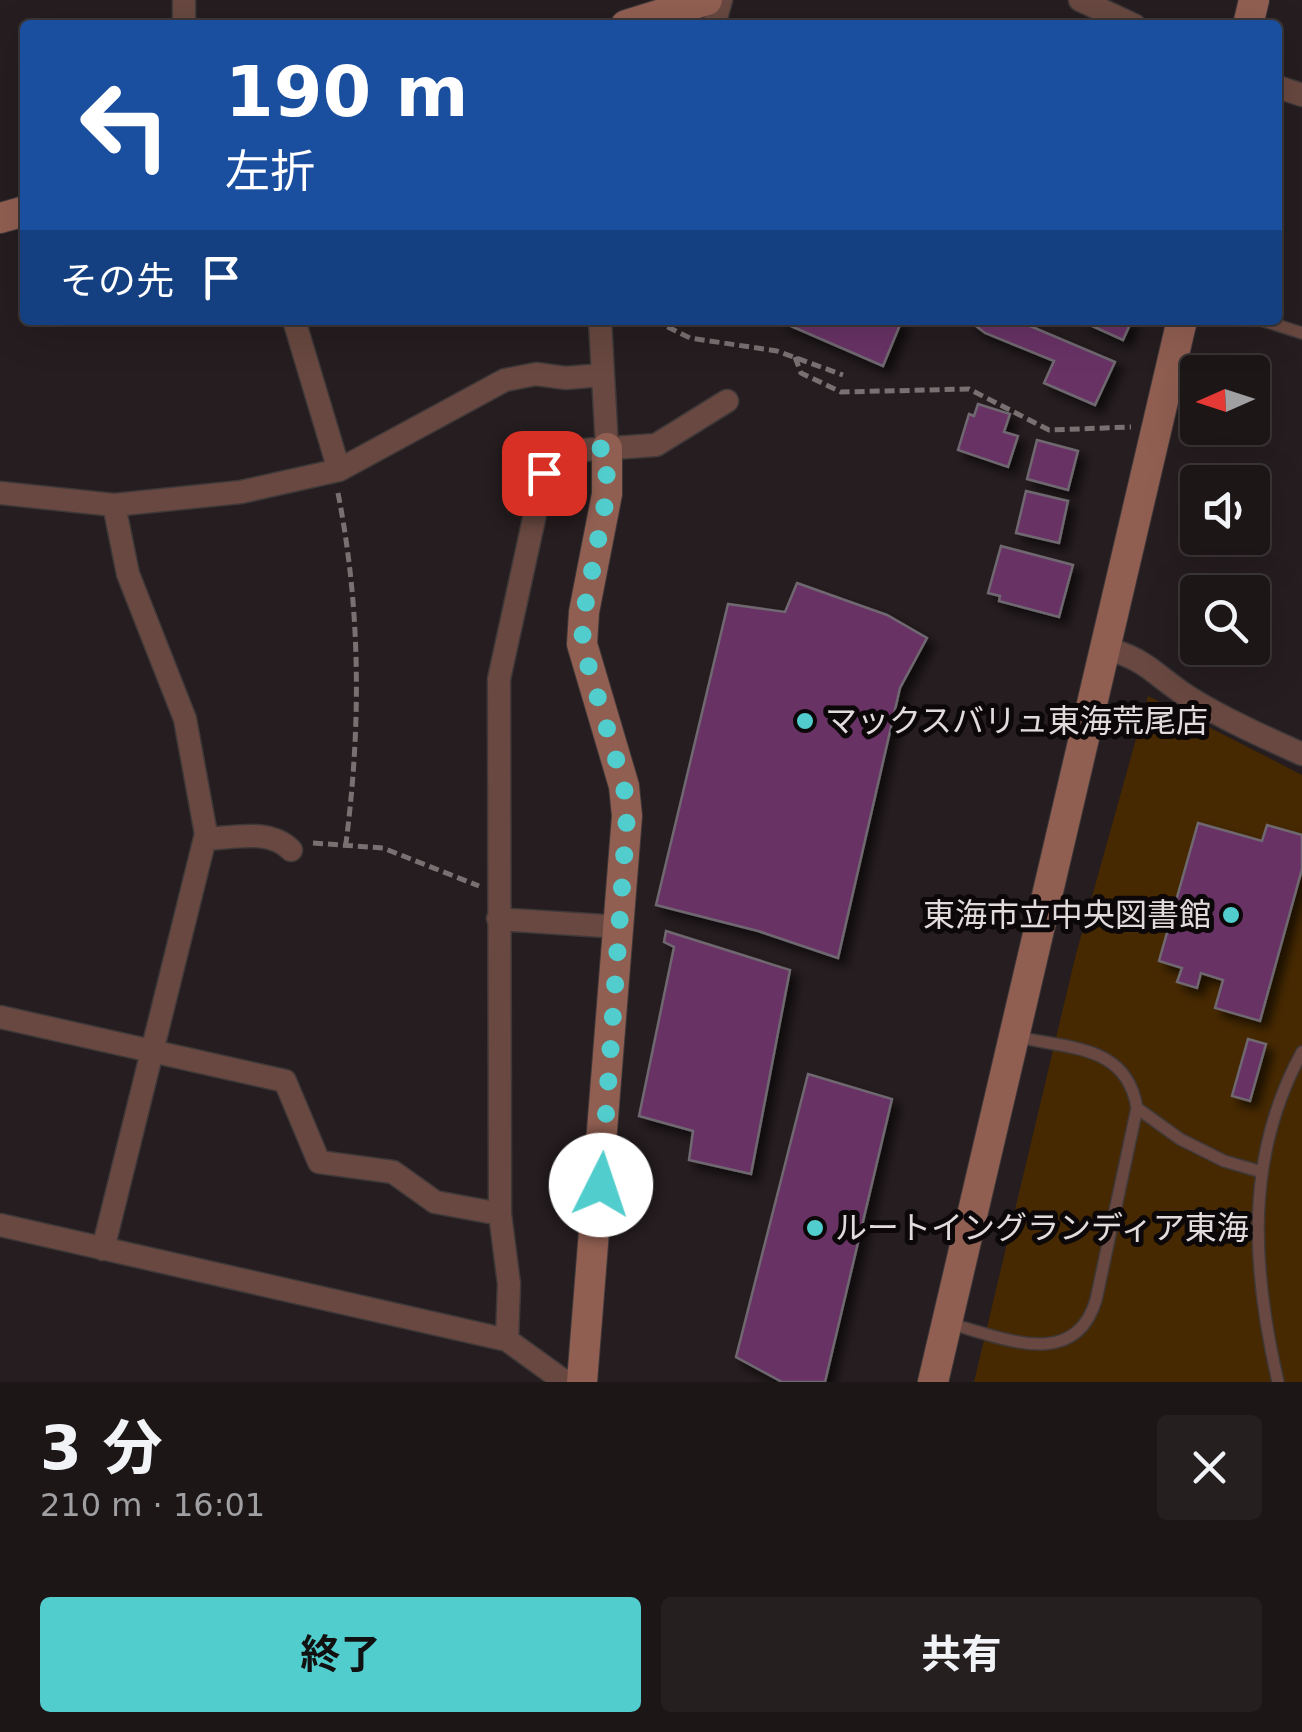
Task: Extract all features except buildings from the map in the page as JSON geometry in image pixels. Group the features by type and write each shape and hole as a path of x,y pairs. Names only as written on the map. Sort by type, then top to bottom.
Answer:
{"street":[{"path":"642,20 707,0"},
{"path":"1080,0 1123,20"},
{"path":"295,325 336,471"},
{"path":"582,1382 627,816 624,786 582,644 584,612 607,494 600,325"},
{"path":"933,1382 1181,325"},
{"path":"0,493 114,505 241,492 336,471 505,380 536,374 566,378 600,375"},
{"path":"507,1340 509,1284 500,1214 499,679 540,490 544,473 556,458 570,451 656,445 726,401"},
{"path":"103,1249 204,839 185,718 128,574 114,505"},
{"path":"1104,648 1138,657 1185,695 1222,718 1302,754"},
{"path":"204,839 268,836 288,847"},
{"path":"498,920 620,927"},
{"path":"0,1018 285,1082 319,1162 393,1172 434,1202 500,1214"},
{"path":"0,1225 507,1340 562,1379 574,1382"}],"lane":[{"path":"1277,325 1302,333"},
{"path":"947,1323 1040,1344 1066,1341 1083,1329 1096,1300 1136,1108 1129,1077 1110,1059 1014,1036"},
{"path":"1278,1382 1264,1322 1254,1219 1262,1172 1302,1052"},
{"path":"1136,1108 1180,1139 1224,1161 1262,1172"}],"path":[{"path":"664,325 690,338 795,358 843,375"},
{"path":"795,358 801,372 842,392 969,390 1049,430 1123,425 1155,434"},
{"path":"336,471 353,599 359,728 346,843"},
{"path":"288,847 346,843 382,848 470,886 497,886"}],"shaded area":[{"path":"1148,696 1302,775 1302,1382 974,1382 1076,954"}],"place":[{"name":"マックスバリュ東海荒尾店","path":"805,721"},
{"name":"東海市立中央図書館","path":"1231,915"},
{"name":"ルートイングランディア東海","path":"815,1228"}],"route":[{"path":"544,473 556,458 570,451 606,448 607,494 584,612 582,644 624,786 627,816 601,1185"}]}
